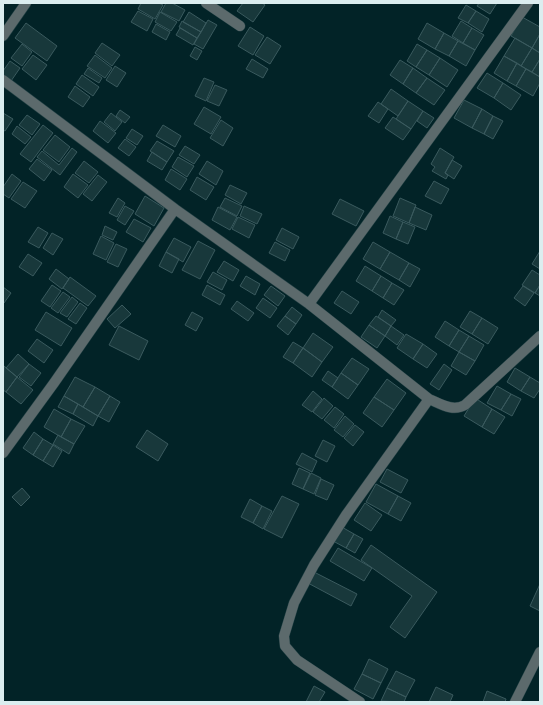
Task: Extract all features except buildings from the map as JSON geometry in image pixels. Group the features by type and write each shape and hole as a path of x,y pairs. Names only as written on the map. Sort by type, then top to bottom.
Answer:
{"street":[{"path":"3,36 26,3"},
{"path":"206,3 240,26"},
{"path":"309,304 528,3"},
{"path":"3,80 175,209 309,304 429,399 453,408 460,408 540,336"},
{"path":"3,453 54,383 175,209"},
{"path":"360,702 297,660 285,646 284,636 294,603 314,565 346,515 429,399"},
{"path":"515,702 540,652"}]}
